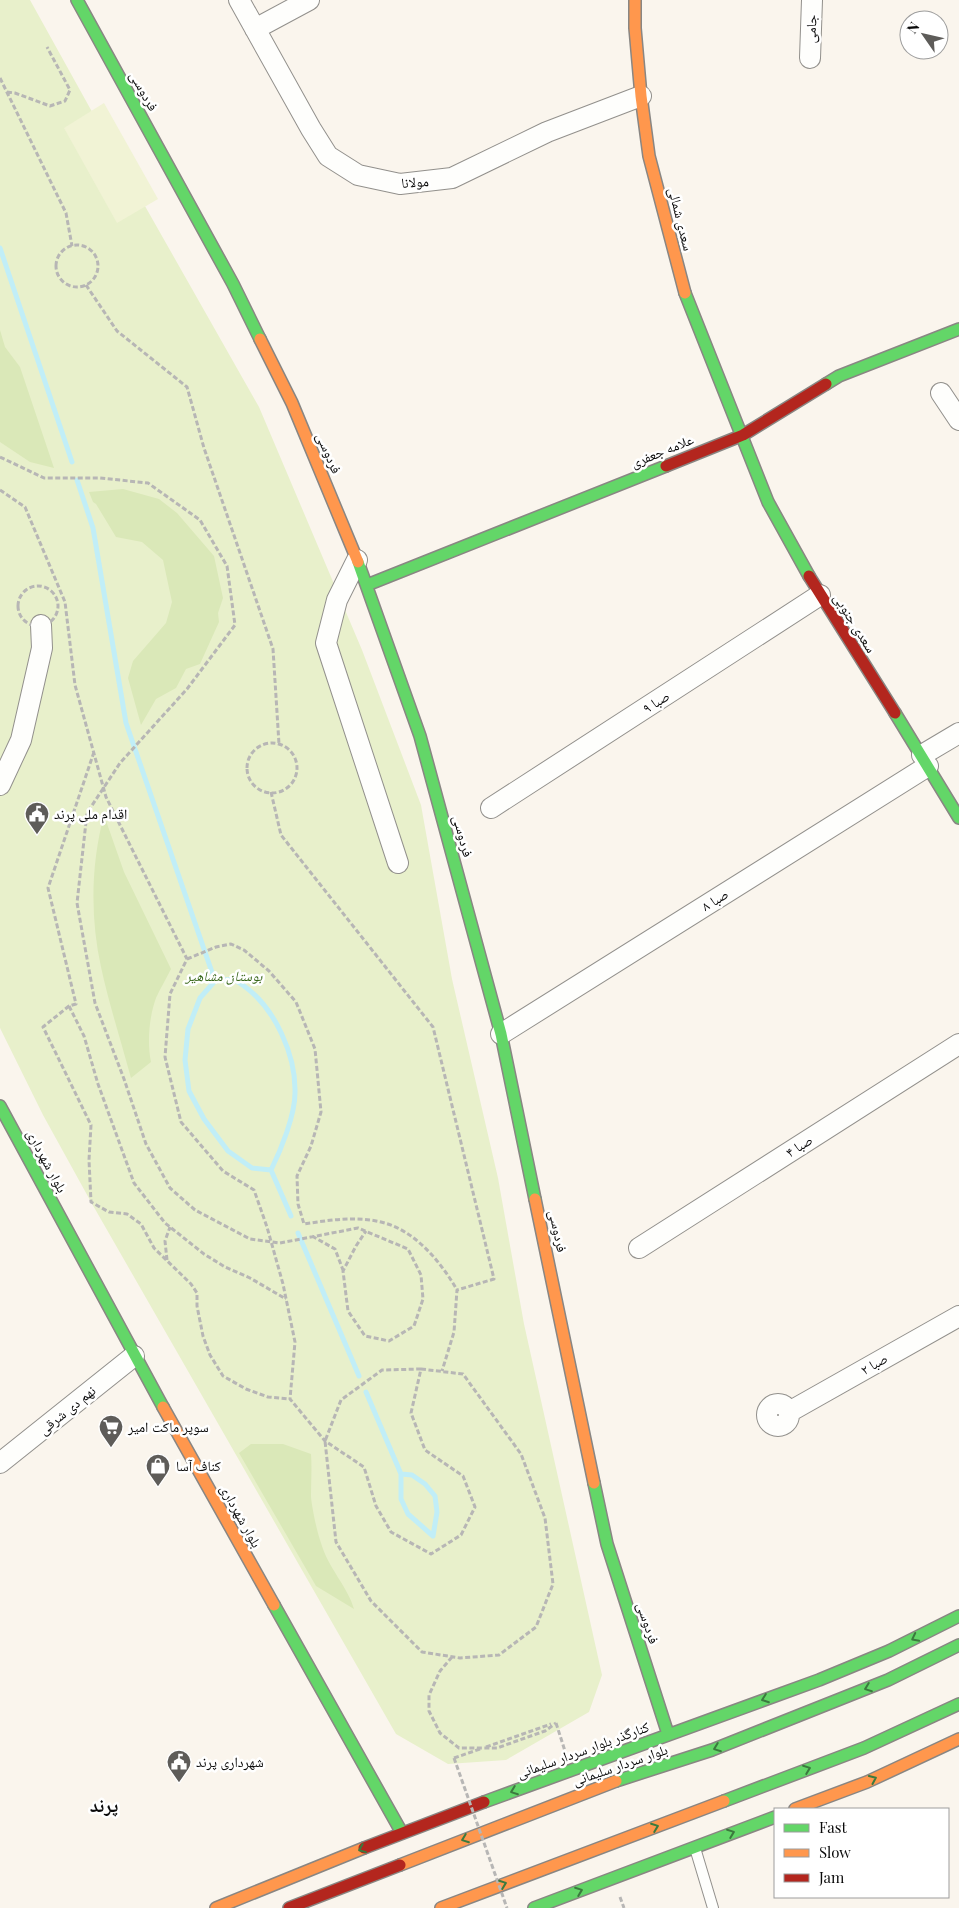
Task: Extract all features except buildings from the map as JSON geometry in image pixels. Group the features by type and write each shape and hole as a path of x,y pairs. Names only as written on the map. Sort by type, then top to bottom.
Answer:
{"street":[{"name":"فردوسی","path":"77,0 233,284 292,404 367,585 420,736 501,1034 608,1544 668,1734"},
{"name":"مولانا","path":"239,0 328,156 358,175 400,184 452,178 548,132 641,96"},
{"path":"255,29 309,0"},
{"name":"سعدی شمالی","path":"636,0 635,28 649,156 682,285 743,435"},
{"name":"جامی","path":"810,58 812,0"},
{"name":"علامه جعفری","path":"367,585 743,435 839,376 959,329"},
{"path":"941,393 959,420"},
{"name":"سعدی جنوبی","path":"743,435 768,502 820,595 959,818"},
{"path":"357,560 337,600 326,643 398,863"},
{"name":"صبا ۹","path":"491,808 820,595"},
{"path":"0,784 20,740 42,648 41,625"},
{"name":"صبا ۸","path":"501,1034 925,761 959,733"},
{"name":"صبا ۴","path":"639,1248 959,1044"},
{"name":"بلوار شهرداری","path":"0,1106 134,1356 402,1833"},
{"name":"صبا ۲","path":"790,1412 959,1316"},
{"name":"نهم دی شرقی","path":"0,1464 134,1356"},
{"name":"کنارگذر بلوار سردار سلیمانی","path":"216,1908 402,1833 819,1680 889,1651 959,1616"},
{"name":"بلوار سردار سلیمانی","path":"289,1908 610,1783 712,1750 888,1680 959,1645"},
{"path":"441,1908 864,1748 959,1704"},
{"path":"797,1808 867,1782 959,1739"},
{"path":"508,1823 556,1776"},
{"path":"534,1908 774,1816"}],"lane":[{"path":"695,1847 713,1908"}],"path":[{"path":"7,92 15,93 50,106 65,101 70,90 47,47"},
{"path":"0,78 66,213 72,246"},
{"path":"72,246 86,247 96,256 98,263 96,276 86,285 80,288 66,284 58,274 56,267 61,254 72,246"},
{"path":"86,285 117,331 187,388 204,448 273,649 279,744"},
{"path":"0,457 44,478 100,478 148,483 200,520 227,566 235,625 187,689 120,763 87,813 77,903 95,1003 146,1144 170,1188 195,1210 250,1239 280,1243 312,1236 358,1228 408,1249 421,1275 423,1299 414,1326 389,1341 365,1336 348,1311 343,1271 334,1249 312,1236"},
{"path":"0,490 25,507 65,606 75,685 106,797 187,959"},
{"path":"57,599 65,606"},
{"path":"271,743 279,744 292,753 296,760 296,776 286,788 271,792 255,786 248,772 248,764 250,755 256,749 271,743"},
{"path":"94,752 48,888 76,1004 69,1006 43,1027 90,1125 88,1160 91,1202 110,1212 127,1214 141,1224 154,1248 191,1284 197,1293 197,1306 203,1336 210,1355 223,1376 246,1389 268,1397 290,1399 325,1441 364,1467 376,1506 390,1532 431,1554 461,1535 475,1507 463,1476 425,1450 411,1413 421,1369"},
{"path":"271,792 281,835 433,1027 494,1278 457,1290"},
{"path":"290,1399 296,1342 271,1242 254,1190 223,1171 181,1122 165,1057 170,994 187,959 216,947 232,944 244,950 269,971 296,1002 315,1049 321,1112 311,1146 297,1176 298,1204 304,1224 328,1220 359,1219 382,1222 404,1231 432,1255 447,1272 457,1290 454,1332 442,1372"},
{"path":"69,1006 84,1036 98,1084 134,1183 165,1223 211,1259 250,1278 286,1300"},
{"path":"167,1261 165,1242 170,1227"},
{"path":"343,1271 366,1231"},
{"path":"421,1369 442,1372 463,1374 522,1454 545,1518 553,1584 536,1628 499,1655 460,1658 422,1652 371,1601 336,1542 325,1441 341,1400 382,1370 421,1369"},
{"path":"452,1657 440,1671 428,1695 429,1711 440,1733 459,1748 483,1748"},
{"path":"507,1908 454,1758 556,1722 570,1770"}],"green space":[{"name":"بوستان مشاهیر","path":"0,0 30,0 259,407 362,650 421,805 452,979 498,1178 524,1324 602,1675 589,1712 506,1760 448,1764 396,1734 91,1202 43,1115 0,1028"},
{"path":"104,103 158,199 117,223 64,128"},
{"path":"0,330 5,347 20,367 54,468 30,462 0,442"},
{"path":"123,489 159,499 177,513 214,556 223,598 218,613 219,622 200,664 186,669 176,688 156,699 141,725 128,678 133,661 166,623 172,602 163,560 142,542 116,537 93,502 89,492"},
{"path":"104,815 124,872 171,969 156,998 150,1022 151,1062 131,1078 104,981 95,929 94,871"},
{"path":"251,1444 283,1444 311,1454 311,1497 318,1533 328,1561 354,1609 316,1586 239,1453"}],"waterway":[{"path":"0,248 72,462"},
{"path":"77,480 93,528 126,723 215,981 234,980 255,995 282,1034 292,1063 295,1093 293,1112 271,1170 291,1216"},
{"path":"215,981 200,998 188,1029 185,1060 189,1091 204,1119 228,1151 252,1168 271,1170"},
{"path":"298,1233 359,1376"},
{"path":"366,1392 401,1474 401,1499 408,1514 433,1536"},
{"path":"401,1474 412,1475 425,1484 435,1496 437,1512 433,1536"}],"traffic: fast":[{"path":"77,0 233,284 260,339"},
{"path":"685,293 768,502 809,576"},
{"path":"826,384 839,376 959,329"},
{"path":"367,585 666,466"},
{"path":"358,562 420,736 501,1034 535,1199"},
{"path":"895,713 959,818"},
{"path":"0,1106 163,1407"},
{"path":"594,1483 607,1544 668,1734"},
{"path":"274,1605 402,1833"},
{"path":"484,1802 819,1680 889,1651 959,1616"},
{"path":"616,1781 712,1750 888,1680 959,1645"},
{"path":"724,1801 864,1748 959,1704"},
{"path":"534,1908 774,1817"}],"traffic: slow":[{"path":"635,0 635,28 641,96 649,156 685,293"},
{"path":"260,339 292,403 358,562"},
{"path":"535,1199 594,1483"},
{"path":"163,1407 274,1605"},
{"path":"798,1808 867,1782 959,1739"},
{"path":"400,1865 616,1781"},
{"path":"441,1908 724,1801"},
{"path":"216,1908 364,1848"}],"traffic: jam":[{"path":"666,466 743,435 826,384"},
{"path":"809,576 895,713"},
{"path":"364,1848 484,1802"},
{"path":"289,1908 400,1865"}],"place":[{"name":"اقدام ملی پرند","path":"37,835"},
{"name":"سوپر ماکت امیر","path":"111,1448"},
{"name":"کناف آسا","path":"158,1487"},
{"name":"شهرداری پرند","path":"179,1783"}],"district":[{"name":"پرند","path":"104,1805"}]}
